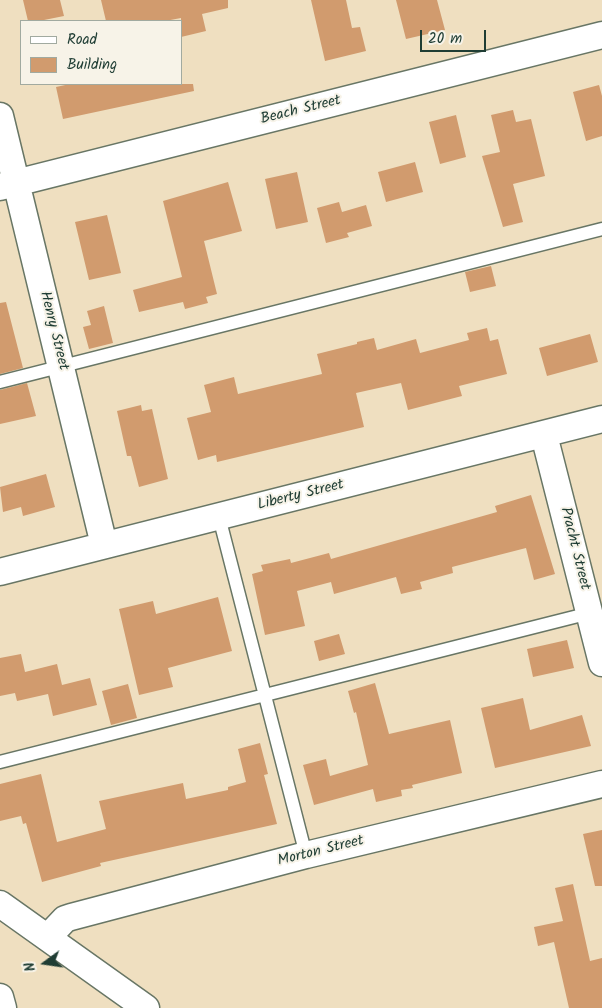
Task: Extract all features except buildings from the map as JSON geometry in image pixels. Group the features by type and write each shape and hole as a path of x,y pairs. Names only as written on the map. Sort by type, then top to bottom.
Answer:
{"street":[{"name":"Beach Street","path":"8,185 602,35"},
{"name":"Henry Street","path":"0,116 8,185 62,366 104,545"},
{"name":"Liberty Street","path":"0,572 602,419"},
{"name":"Pracht Street","path":"544,434 602,663"},
{"name":"Morton Street","path":"48,937 60,924 71,917 306,855 602,784"},
{"path":"0,904 146,1008"},
{"path":"0,997 2,1008"}],"lane":[{"path":"0,382 602,229"},
{"path":"219,517 306,855"},
{"path":"0,762 590,614"}]}
